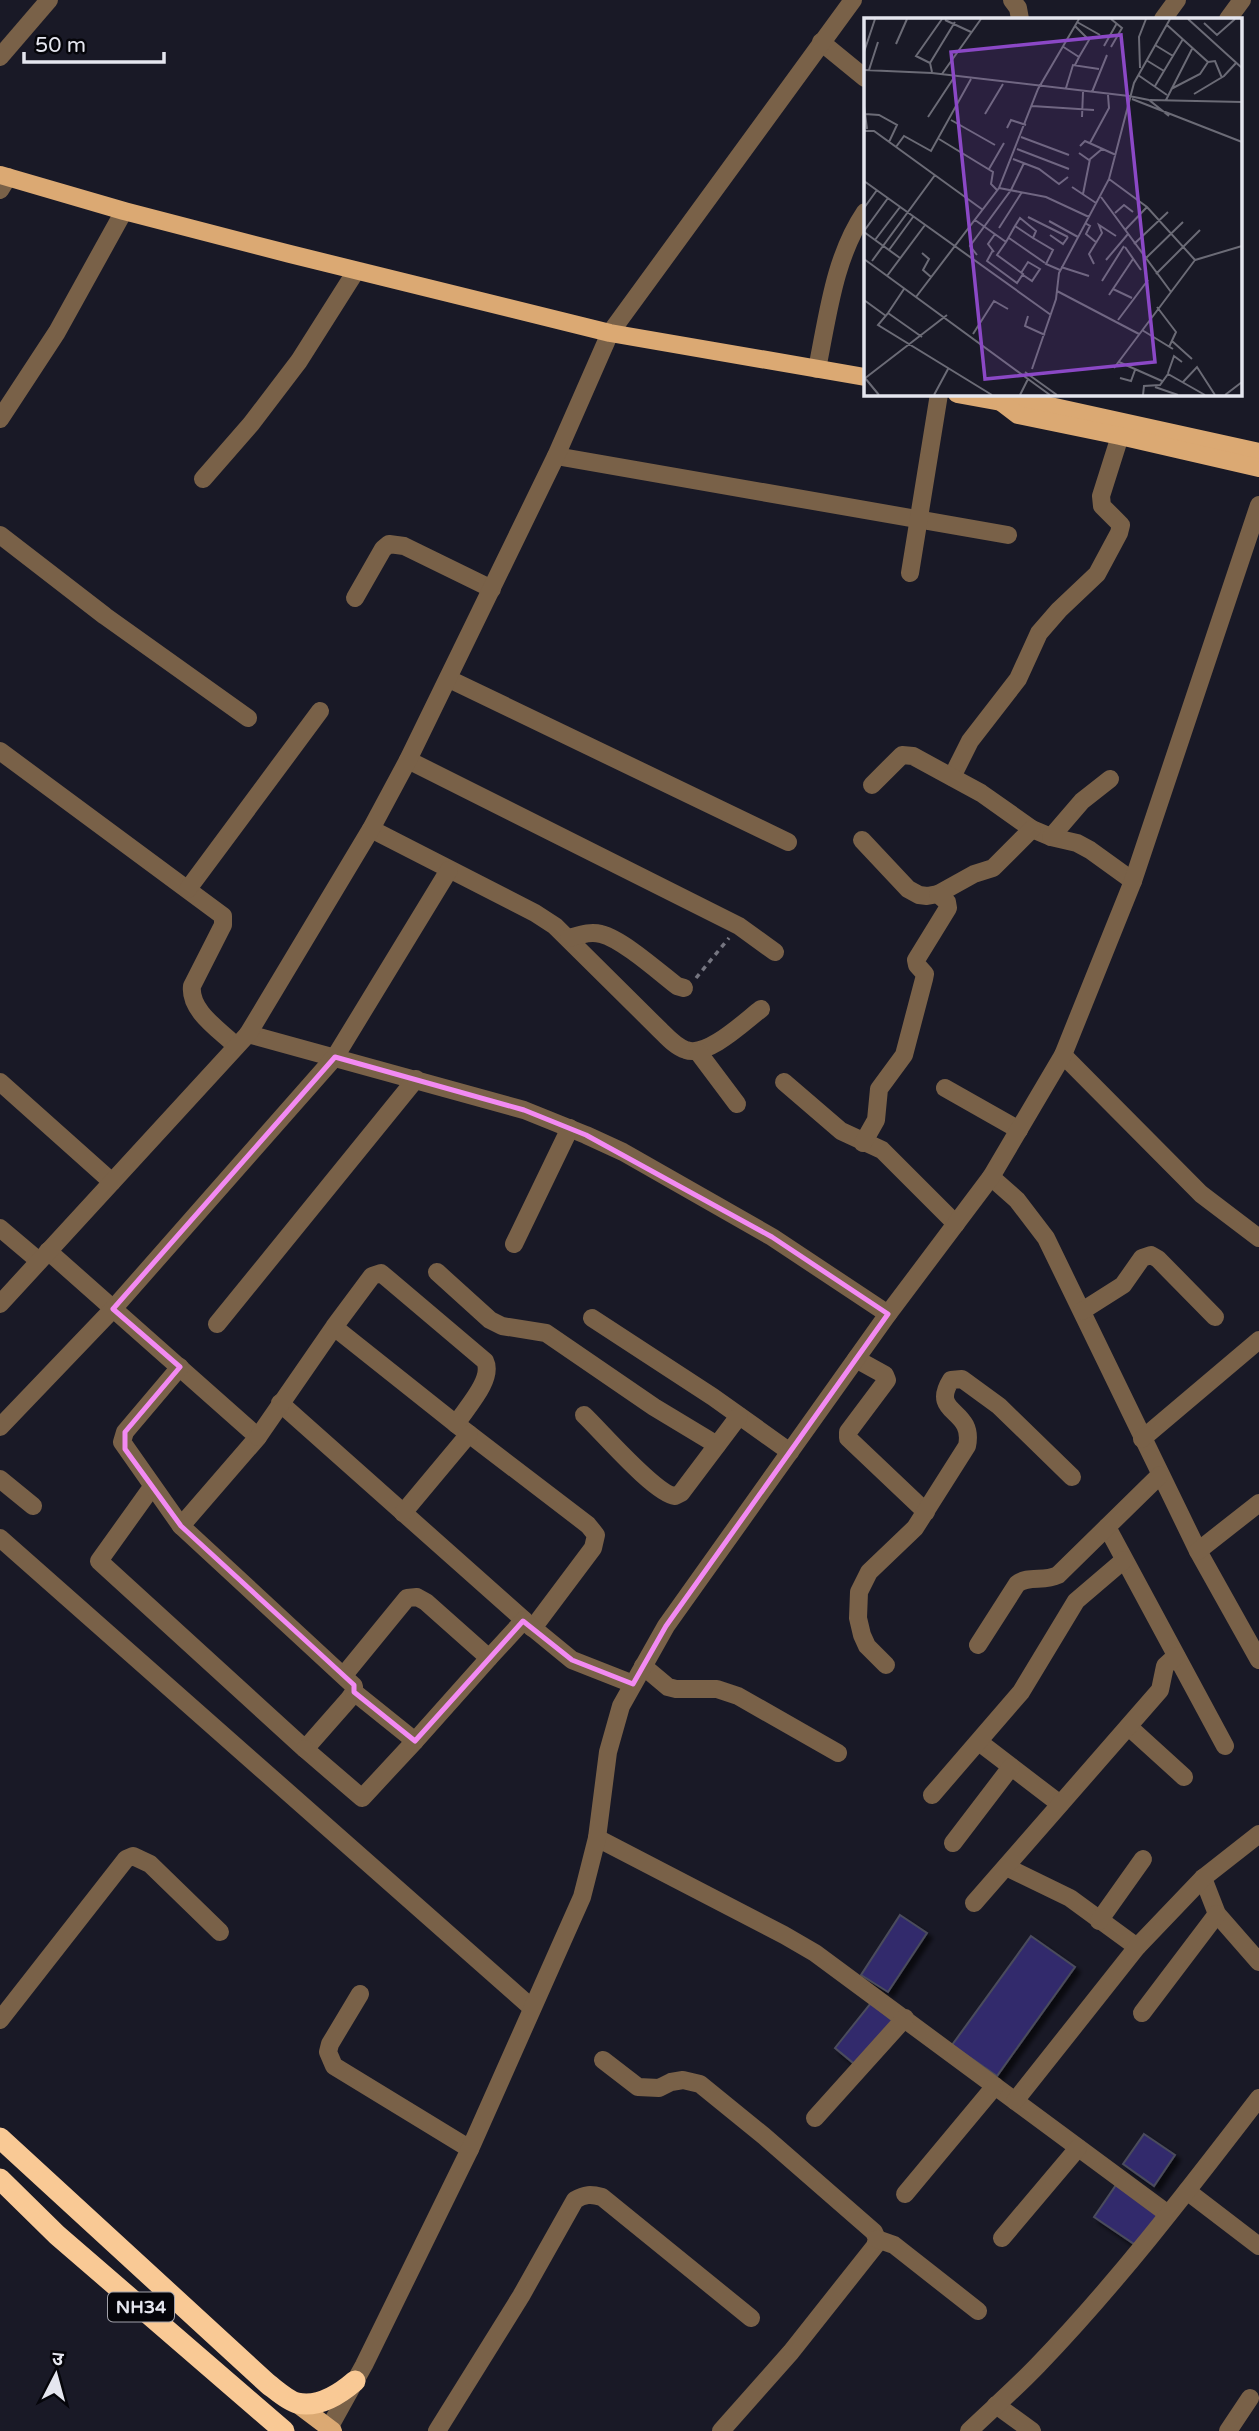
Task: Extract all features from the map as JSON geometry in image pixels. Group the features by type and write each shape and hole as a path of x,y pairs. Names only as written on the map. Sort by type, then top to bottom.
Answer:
{"highway":[{"name":"NH34","path":"0,2138 268,2384 296,2403"},
{"path":"1,2181 23,2160"},
{"name":"NH34","path":"1,2181 57,2235 284,2431"},
{"path":"296,2403 319,2402 334,2397 355,2381"}],"main road":[{"path":"3,181 610,333 864,377"},
{"path":"980,396 1023,400 1259,452"},
{"path":"1002,398 1018,415 1259,468"},
{"path":"296,2403 331,2429"}],"street":[{"path":"0,57 49,0"},
{"path":"0,1304 242,1040 372,830 556,456 610,333 853,0"},
{"path":"1012,0 1018,8 1020,18"},
{"path":"1164,18 1177,0"},
{"path":"1229,18 1242,0"},
{"path":"821,42 864,77"},
{"path":"0,419 57,332 124,211"},
{"path":"817,369 835,276 864,214"},
{"path":"203,479 251,424 299,362 356,271"},
{"path":"910,573 939,396"},
{"path":"952,776 970,741 1018,679 1039,633 1097,574 1119,533 1121,525 1102,506 1101,496 1120,436"},
{"path":"556,456 1007,535"},
{"path":"331,2429 470,2149 582,1897 597,1839 608,1752 621,1706 666,1626 888,1314 991,1177 1063,1055 1133,881 1259,505"},
{"path":"0,535 105,616 248,718"},
{"path":"355,598 383,549 389,544 404,546 492,589"},
{"path":"449,678 788,842"},
{"path":"188,889 320,711"},
{"path":"0,751 223,916 223,925 192,986 191,996 197,1009 242,1040 335,1057 524,1110 570,1128 623,1152 761,1231 888,1314"},
{"path":"873,785 902,755 913,756 991,799 1032,829 1077,843 1133,881"},
{"path":"408,760 739,926 775,951"},
{"path":"1051,837 1082,801 1110,779"},
{"path":"862,840 908,889 919,895 938,894 1001,863 1032,829"},
{"path":"372,830 535,913 569,938 677,1045 688,1051 705,1051 761,1009"},
{"path":"0,1427 113,1309 335,1057 449,870"},
{"path":"863,1143 876,1120 879,1089 900,1062 908,1044 925,974 916,960 948,908 947,902 938,894"},
{"path":"569,938 585,933 600,933 613,938 677,986 684,988"},
{"path":"698,1052 737,1104"},
{"path":"1063,1055 1201,1194 1259,1238"},
{"path":"217,1325 416,1079"},
{"path":"0,1082 112,1182"},
{"path":"784,1082 841,1131 882,1150 956,1224"},
{"path":"945,1088 1019,1130"},
{"path":"514,1244 570,1128"},
{"path":"991,1177 1017,1200 1039,1227 1198,1551 1259,1660"},
{"path":"0,1228 43,1256 113,1309 258,1437"},
{"path":"1082,1311 1123,1285 1142,1258 1151,1255 1215,1317"},
{"path":"437,1272 490,1320 502,1326 546,1333 654,1407 718,1445"},
{"path":"181,1526 258,1437 372,1276 381,1273 485,1361 489,1368 487,1378 462,1429 403,1513"},
{"path":"592,1318 790,1452"},
{"path":"152,1487 99,1560 362,1798 489,1658 528,1624 593,1548 596,1535 588,1525 334,1327"},
{"path":"1142,1438 1259,1340"},
{"path":"856,1359 885,1376 887,1380 848,1432 848,1437 926,1512"},
{"path":"180,1367 122,1437 125,1449 181,1526 354,1686 354,1692 305,1749"},
{"path":"886,1665 867,1646 862,1635 858,1618 859,1592 869,1572 903,1541 926,1512 967,1446 969,1436 966,1424 946,1403 944,1397 944,1391 951,1380 962,1379 999,1406 1072,1477"},
{"path":"280,1403 572,1660 633,1684"},
{"path":"584,1415 640,1473 671,1496 681,1493 739,1416"},
{"path":"978,1645 1021,1580 1045,1580 1058,1575 1160,1475"},
{"path":"0,1479 33,1506"},
{"path":"1198,1551 1259,1503"},
{"path":"1107,1527 1225,1746"},
{"path":"0,1538 533,2008"},
{"path":"932,1795 1033,1675 1076,1601 1124,1560"},
{"path":"344,1675 407,1598 417,1597 426,1602 489,1658"},
{"path":"974,1903 1160,1690 1165,1666 1176,1656"},
{"path":"643,1666 668,1687 717,1689 738,1696 838,1753"},
{"path":"354,1692 415,1741"},
{"path":"1129,1727 1184,1777"},
{"path":"979,1742 1060,1804"},
{"path":"953,1843 1011,1767"},
{"path":"1015,2101 1137,1947 1203,1878 1259,1834"},
{"path":"597,1839 784,1935 815,1954 1168,2214"},
{"path":"0,2020 126,1859 133,1856 150,1864 220,1932"},
{"path":"1099,1921 1143,1859"},
{"path":"1006,1867 1070,1898 1137,1947"},
{"path":"1203,1878 1217,1914 1259,1962"},
{"path":"1142,2013 1217,1914"},
{"path":"360,1994 330,2044 328,2052 334,2066 470,2149"},
{"path":"815,2118 905,2018"},
{"path":"603,2060 638,2087 659,2088 683,2080 700,2084 874,2232 877,2239 875,2246 791,2352 721,2431"},
{"path":"905,2194 995,2086"},
{"path":"969,2431 1038,2365 1187,2192 1259,2098"},
{"path":"1002,2238 1078,2148"},
{"path":"1187,2192 1259,2246"},
{"path":"445,2428 575,2200 583,2195 602,2197 751,2318"},
{"path":"877,2239 894,2245 978,2311"},
{"path":"1228,2431 1250,2398"},
{"path":"996,2405 1032,2431"}],"path":[{"path":"684,988 690,985 739,926"}],"highlighted area":[{"path":"335,1057 524,1110 586,1135 772,1237 888,1314 666,1626 633,1684 572,1660 523,1621 415,1741 354,1692 354,1685 181,1526 125,1449 125,1432 180,1367 113,1309"}],"building":[{"path":"900,1915 927,1933 888,1992 861,1975"},
{"path":"1031,1936 1075,1967 997,2076 952,2045"},
{"path":"871,2003 894,2022 858,2067 835,2048"},
{"path":"1144,2134 1175,2155 1154,2186 1123,2164"},
{"path":"1116,2185 1158,2215 1137,2246 1094,2217"}]}
